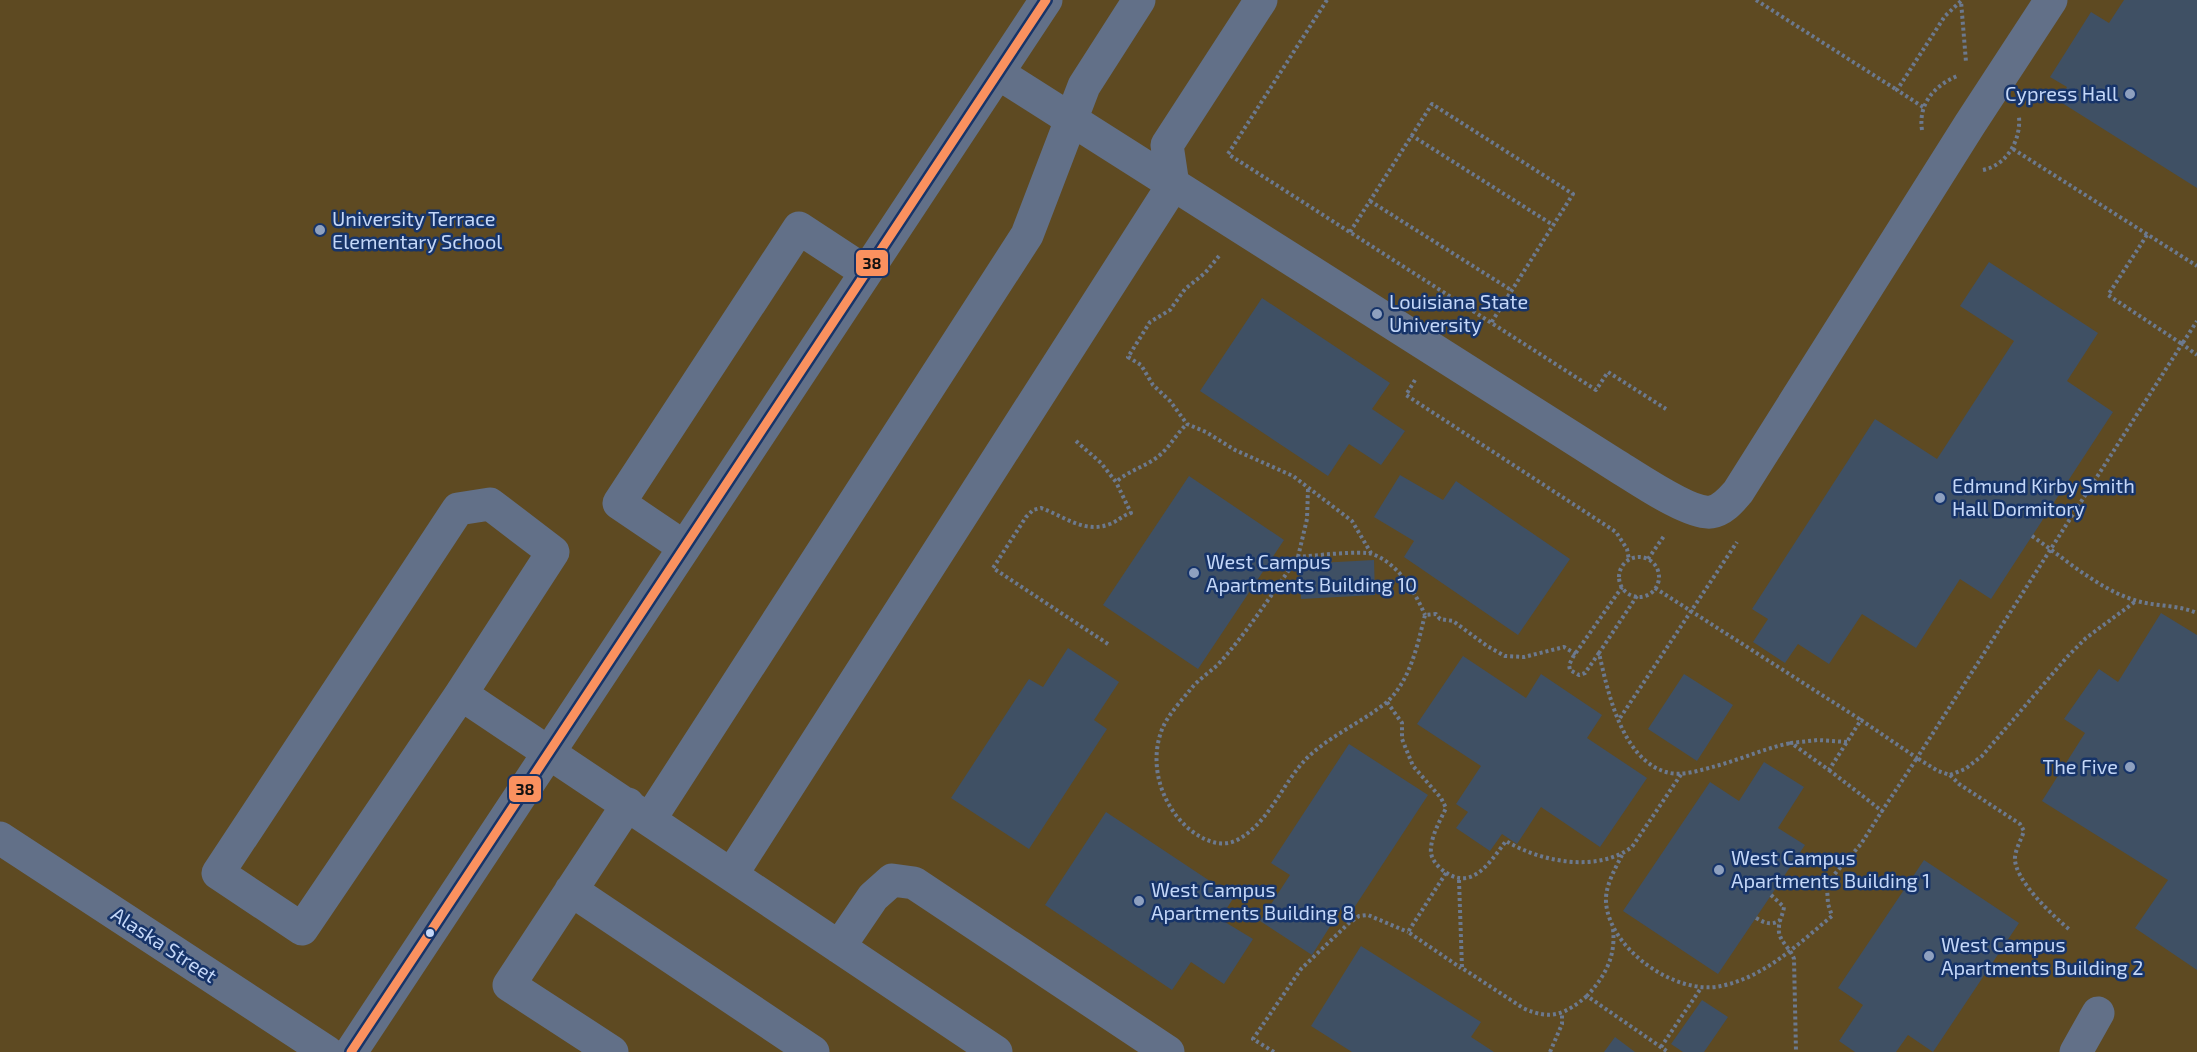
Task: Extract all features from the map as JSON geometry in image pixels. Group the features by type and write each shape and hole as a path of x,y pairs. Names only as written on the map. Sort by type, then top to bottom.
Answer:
{"street":[{"path":"351,1052 1046,0"},
{"path":"612,1052 509,985 571,890 639,812 1027,235 1084,86 1139,0"},
{"path":"732,874 1173,185 1167,145 1261,0"},
{"path":"998,73 1617,466 1693,509 1711,512 1725,506 1738,492 2051,0"},
{"path":"684,547 619,503 799,228 866,272"},
{"path":"489,504 553,552 461,694 302,929 218,873 458,509 489,504"},
{"path":"461,694 996,1052"},
{"name":"Alaska Street","path":"0,838 327,1052"},
{"path":"839,947 873,897 892,880 914,883 1168,1052"},
{"path":"571,890 813,1052"},
{"path":"2076,1052 2098,1013"}],"path":[{"path":"1327,0 1228,154 1596,390 1608,372 1666,409"},
{"path":"1756,0 1923,107"},
{"path":"1897,90 1945,16 1961,1 1966,64"},
{"path":"1350,232 1432,104 1573,194 1491,323"},
{"path":"1411,135 1553,225"},
{"path":"2013,149 2197,266"},
{"path":"1370,201 1511,290"},
{"path":"2147,234 2108,295 2197,355"},
{"path":"1223,252 1205,273 1185,289 1170,310 1150,322 1128,357 1141,365 1153,385 1170,401 1187,424 1206,432 1235,450 1293,476 1352,521 1371,553 1390,564 1405,580 1418,598 1425,615 1410,667 1401,685 1387,702 1322,746 1306,760 1261,820 1238,840 1221,845 1209,841 1184,825 1173,813 1164,796 1158,775 1159,737 1164,724 1191,688 1223,660 1298,557 1307,519 1308,489"},
{"path":"1613,927 1625,945 1657,972 1701,988 1719,987 1743,980 1767,968 1832,916 1828,904 1827,888 1833,876 1861,844 2197,321"},
{"path":"1416,379 1406,395 1616,532 1627,549 1629,560"},
{"path":"1116,482 1129,471 1152,461 1162,453 1187,424"},
{"path":"1076,441 1101,463 1116,482 1131,513 1111,524 1089,527 1075,524 1041,508 1033,510 993,568 1108,645"},
{"path":"1619,718 1743,533"},
{"path":"1648,559 1664,535"},
{"path":"2032,536 2117,593 2136,601 2183,607 2197,613"},
{"path":"1298,557 1371,553"},
{"path":"1642,557 1648,559 1657,568 1658,582 1655,588 1644,596 1626,592 1619,581 1620,568 1629,560 1642,557"},
{"path":"1622,587 1569,665 1570,670 1579,675 1585,673 1637,596"},
{"path":"1655,588 1917,758 1938,771 1950,774 1965,769 1982,756 2067,657 2086,638 2136,601"},
{"path":"1425,615 1436,614 1440,619 1453,621 1505,656 1524,657 1564,647 1576,654"},
{"path":"1599,653 1626,739 1652,766 1668,773 1682,773 1718,766 1768,747 1791,743 1818,740 1847,742"},
{"path":"1387,702 1402,723 1402,739 1413,766 1441,798 1446,808 1436,828 1431,850 1435,864 1459,880 1475,875 1484,869 1506,841 1532,854 1568,861 1608,859 1622,854 1632,847 1682,773"},
{"path":"1829,770 1861,720"},
{"path":"1791,743 1882,811"},
{"path":"1950,774 1959,784 2020,824 2024,831 2014,860 2018,870 2036,898 2052,916 2070,930"},
{"path":"1274,1052 1253,1038 1301,969 1331,938 1359,916 1368,915 1396,925 1535,1014 1551,1016 1562,1013 1587,996 1606,973 1615,942 1606,901 1607,889 1622,854"},
{"path":"1408,932 1446,873"},
{"path":"1459,880 1462,968"},
{"path":"1771,895 1784,907 1778,930 1780,938 1791,950 1794,959 1796,1052"},
{"path":"1756,918 1771,924 1780,920"},
{"path":"1661,1047 1701,988"},
{"path":"1587,996 1668,1052"},
{"path":"1550,1052 1562,1024 1562,1013"}],"shaded area":[{"name":"Louisiana State University","path":"0,0 2197,0 2197,1052 0,1052"}],"building":[{"name":"Cypress Hall","path":"2124,0 2197,0 2197,188 2059,101 2067,87 2050,77 2091,12 2109,23"},
{"name":"Edmund Kirby Smith Hall Dormitory","path":"1989,262 2098,333 2067,381 2113,412 1991,599 1960,579 1916,648 1862,614 1829,664 1798,644 1785,663 1753,642 1768,619 1752,609 1875,419 1937,459 2014,341 1960,306"},
{"path":"1262,298 1390,383 1372,409 1405,431 1381,465 1349,444 1328,476 1200,391"},
{"path":"1400,475 1443,500 1456,481 1570,559 1518,635 1404,557 1414,541 1374,517"},
{"name":"West Campus Apartments Building 10","path":"1189,476 1284,540 1198,669 1103,605"},
{"path":"1374,560 1375,595 1301,599 1300,564"},
{"name":"The Five","path":"2161,613 2197,635 2197,970 2135,928 2168,880 2042,801 2085,733 2064,719 2099,669 2118,682"},
{"path":"1068,648 1119,682 1094,720 1107,729 1029,849 951,798 1029,679 1043,687"},
{"path":"1463,656 1526,698 1541,674 1602,715 1587,738 1647,778 1600,847 1541,807 1517,844 1502,834 1490,851 1456,828 1468,812 1456,804 1481,766 1417,724"},
{"path":"1684,674 1733,705 1697,761 1648,729"},
{"path":"1349,744 1428,795 1350,914 1341,909 1312,955 1260,921 1290,875 1271,863"},
{"name":"West Campus Apartments Building 1","path":"1764,762 1804,787 1778,828 1805,845 1718,974 1623,911 1710,782 1739,801"},
{"name":"West Campus Apartments Building 8","path":"1106,812 1234,897 1220,919 1253,939 1224,984 1191,962 1172,990 1045,905"},
{"name":"West Campus Apartments Building 2","path":"1924,860 2019,923 1933,1052 1908,1035 1896,1052 1855,1052 1839,1041 1863,1005 1838,988"},
{"path":"1361,946 1481,1022 1471,1037 1494,1052 1352,1052 1311,1026"},
{"path":"1702,1000 1728,1017 1704,1052 1683,1052 1671,1044"},
{"path":"1615,1037 1635,1052 1604,1052"}],"transit line":[{"name":"38","path":"351,1052 1046,0"}],"place":[{"name":"Cypress Hall","path":"2130,94"},
{"name":"University Terrace Elementary School","path":"320,230"},
{"name":"Louisiana State University","path":"1377,314"},
{"name":"Edmund Kirby Smith Hall Dormitory","path":"1940,498"},
{"name":"West Campus Apartments Building 10","path":"1194,573"},
{"name":"The Five","path":"2130,767"},
{"name":"West Campus Apartments Building 1","path":"1719,870"},
{"name":"West Campus Apartments Building 8","path":"1139,901"},
{"name":"West Campus Apartments Building 2","path":"1929,956"}]}
